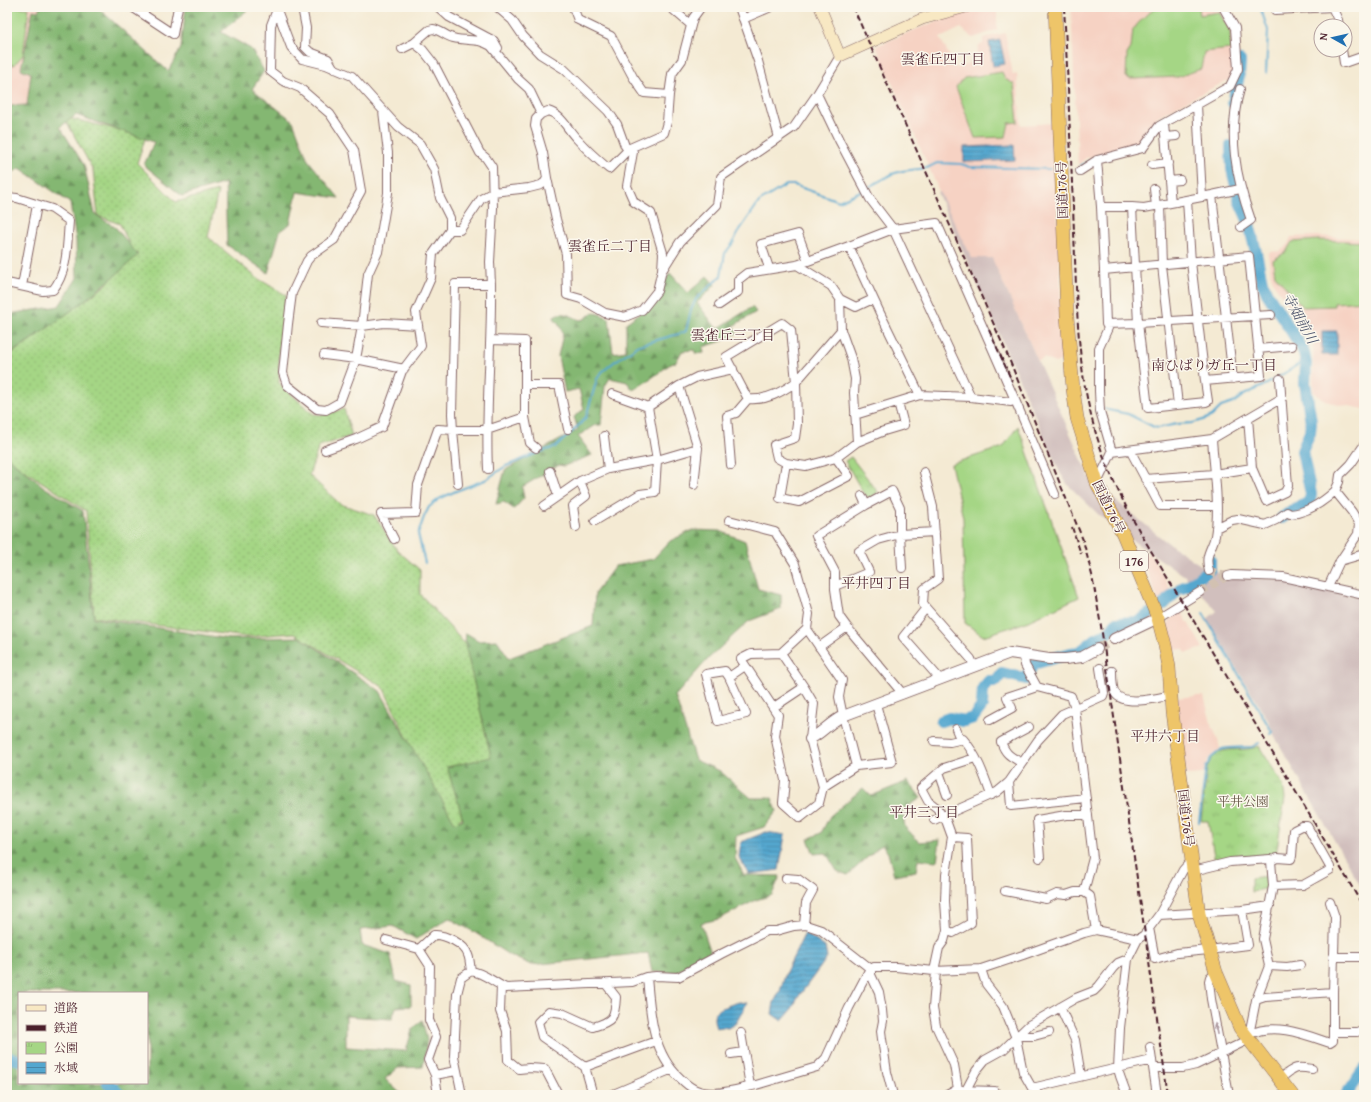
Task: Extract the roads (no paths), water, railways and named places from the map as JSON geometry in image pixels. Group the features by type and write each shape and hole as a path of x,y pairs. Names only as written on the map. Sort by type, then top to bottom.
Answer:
{"highway":[{"name":"国道176号","path":"1056,7 1067,316 1072,389 1077,418 1097,483 1123,534 1158,618 1166,652 1170,695 1199,914 1209,950 1216,972 1240,1028 1249,1037 1292,1095"}],"main road":[{"path":"820,7 840,56 922,19 966,7"}],"street":[{"path":"132,7 173,34 178,7"},
{"path":"310,7 302,7 306,28 305,46 310,52 328,59 334,69"},
{"path":"438,7 448,16 494,41 498,47 501,58"},
{"path":"497,7 512,20 523,36 540,54 564,69 608,111 617,124 625,146 629,149 633,152 627,186 634,202 651,213 663,253 662,270 657,291 642,310 625,316 605,313 581,299 567,295 566,254 556,219 543,153 535,126 536,119 548,110 556,113 576,138 609,169 629,149 664,133 667,122 672,74 682,60 691,25 701,7"},
{"path":"573,7 578,20 611,36 633,77 644,93 669,95"},
{"path":"670,7 691,25"},
{"path":"739,7 758,61 779,138"},
{"path":"743,19 771,7"},
{"path":"1080,171 1097,160 1143,148 1159,126 1230,86 1238,69 1235,28 1222,7"},
{"path":"1274,7 1275,10 1332,7 1337,18"},
{"path":"278,8 291,47 302,59 352,76 398,127 420,144 434,169 440,198 450,218 450,230 433,254 432,278 416,312 420,346 404,369 382,427 356,439 325,450"},
{"path":"278,8 271,25 270,72 283,81 300,88 330,114 354,150 361,191 334,240 310,256 292,293 283,373 287,385 317,409 326,410 340,402 356,359 362,326 368,274 378,252 388,193 388,153 383,111"},
{"path":"402,49 414,43 429,30 433,29 466,41 474,39 484,42 491,46 518,79 529,89 541,114"},
{"path":"414,43 429,56 434,64 480,153 486,158 492,168 493,192 490,262 491,340 487,430 488,469"},
{"path":"662,270 680,242 717,204 721,177 794,127 817,94 840,56"},
{"path":"1343,58 1344,63 1364,56"},
{"path":"1240,89 1236,104 1233,138 1238,190 1250,220 1241,227"},
{"path":"817,94 870,199 893,229 971,397"},
{"path":"1197,105 1202,197"},
{"path":"1164,124 1171,203"},
{"path":"1166,137 1176,136"},
{"path":"1152,165 1177,159"},
{"path":"1097,160 1106,324 1108,328 1099,348 1098,391 1100,411 1112,452 1097,483"},
{"path":"450,230 460,230 481,199 493,192 529,188 541,185 547,178"},
{"path":"1170,181 1180,180"},
{"path":"1154,189 1158,205 1162,265 1178,405"},
{"path":"1100,208 1144,208 1238,190"},
{"path":"1212,196 1233,378"},
{"path":"7,197 17,198 52,209 69,221 64,265 59,282 53,290 43,290 7,283"},
{"path":"1132,207 1138,323 1148,408 1206,402 1208,401 1191,262 1188,200"},
{"path":"22,286 37,204"},
{"path":"718,305 738,292 738,280 747,273 769,268 796,265 893,229 937,224 1056,494"},
{"path":"769,268 761,244 798,234 808,261"},
{"path":"849,246 920,395"},
{"path":"1104,270 1248,256 1261,376 1205,381"},
{"path":"796,265 831,286 840,299 856,307 873,299"},
{"path":"458,484 453,430 452,398 455,284 491,284"},
{"path":"840,299 841,330 851,358 855,379 854,393 857,442"},
{"path":"1106,324 1168,322 1271,315"},
{"path":"321,324 362,326 384,323 418,325"},
{"path":"748,399 726,357 782,323 791,330 796,382 797,424 795,438 774,445 777,458 786,463 806,466 836,458 857,442 904,425 898,402"},
{"path":"748,399 756,400 781,393 796,382 841,330"},
{"path":"491,340 525,341 525,417 530,443 536,448"},
{"path":"1258,349 1292,346"},
{"path":"324,355 356,359 404,369"},
{"path":"648,406 679,386 697,377 733,369"},
{"path":"1248,418 1252,468 1266,501 1285,492 1288,486 1280,379"},
{"path":"525,385 558,385 568,429"},
{"path":"679,386 698,448 694,484"},
{"path":"612,394 648,406"},
{"path":"855,415 920,395 971,397 1011,402 1015,400"},
{"path":"1112,452 1212,440 1282,398"},
{"path":"731,465 727,416 736,413 748,399"},
{"path":"595,521 640,494 655,492 657,460 648,406"},
{"path":"394,539 381,514 416,513 418,485 438,429 487,430 525,417"},
{"path":"604,436 608,469"},
{"path":"1209,571 1206,562 1209,550 1213,544 1216,528 1212,440"},
{"path":"1216,528 1232,520 1238,519 1265,524 1290,513 1313,506 1335,491 1340,475 1364,445"},
{"path":"544,506 580,481 608,469 657,460 698,448"},
{"path":"1130,450 1160,506 1216,506"},
{"path":"786,463 780,498 799,502 851,478 836,458"},
{"path":"1145,479 1214,474 1252,468"},
{"path":"550,471 558,496"},
{"path":"924,472 933,507 938,579 924,589 923,604 971,660 974,666"},
{"path":"576,527 573,506 586,496 580,481"},
{"path":"902,568 900,508 892,491 866,505 816,536 835,572 835,586 839,616 903,694"},
{"path":"1328,587 1340,561 1358,534 1359,524 1352,512 1335,491"},
{"path":"862,496 866,505"},
{"path":"729,520 775,532 795,564 809,614 807,630 781,653 751,654 741,659 778,715 775,736 785,780 783,803 800,818 819,803 823,787 810,739 814,704 781,653"},
{"path":"835,586 869,572 859,551 878,540 900,534 935,532"},
{"path":"1340,561 1364,554"},
{"path":"1228,576 1283,577 1364,594"},
{"path":"1114,639 1158,618 1200,592"},
{"path":"926,608 903,637 940,680"},
{"path":"819,647 847,627"},
{"path":"807,630 842,680 839,697 856,766"},
{"path":"810,739 815,737 834,720 843,716 1010,653 1049,659 1065,659 1082,657 1097,650"},
{"path":"1024,656 1025,664 1037,687"},
{"path":"729,677 745,666"},
{"path":"934,820 997,792 1009,782 1038,740 1062,714 1103,696 1104,693 1100,668"},
{"path":"725,671 729,677 746,714 718,721 706,674 725,671"},
{"path":"1112,671 1114,692 1126,700 1154,699 1170,695"},
{"path":"774,707 804,687"},
{"path":"990,720 1012,708 1007,697 1037,687 1071,696 1075,708 1093,858 1084,892"},
{"path":"823,787 856,766 892,762 876,704"},
{"path":"1022,763 1005,752 1001,742 1029,727"},
{"path":"956,729 960,739"},
{"path":"934,741 950,742 963,739 981,768 991,795"},
{"path":"962,1089 954,1065 936,1026 933,1008 935,971 939,948 944,941 947,930 945,901 946,874 952,837 943,816 928,800 920,788 944,768 975,758"},
{"path":"939,772 947,795"},
{"path":"1009,782 1011,806 1086,798"},
{"path":"1040,858 1037,820 1066,815 1088,814"},
{"path":"1127,1095 1118,1069 1120,1028 1128,959 1138,939 1144,935 1159,915 1183,870 1192,865 1270,859 1271,861 1277,858 1291,859 1294,830 1302,826 1307,826 1330,867 1330,870 1303,885 1273,886"},
{"path":"947,930 953,933 970,923 967,838 952,837"},
{"path":"1249,1037 1256,1000 1269,966 1263,939 1273,886 1271,861"},
{"path":"786,878 798,878 813,890 806,903 804,925"},
{"path":"1005,891 1046,899 1057,894 1066,895 1076,892 1084,892 1090,896 1096,930"},
{"path":"981,969 986,984 1003,1006 1017,1037 1023,1072 1035,1091 1081,1076 1118,1069 1153,1064 1183,1068 1196,1065 1222,1053 1262,1030 1277,1029 1330,1043 1333,1041 1333,957 1335,917 1330,902"},
{"path":"1159,915 1199,914 1270,906"},
{"path":"1149,928 1155,959 1177,953 1248,945 1242,910"},
{"path":"471,971 484,975 506,988 632,982 647,977 656,976 678,977 767,932 804,925 820,930 871,969"},
{"path":"647,977 652,1023 656,1041 670,1070 690,1088 698,1093 716,1094 739,1092 750,1086 817,1067 823,1062 831,1050 855,996 868,972 874,967 896,967 935,971 981,969 1096,930 1138,939"},
{"path":"419,949 434,935 443,936 465,949 469,955 471,971"},
{"path":"386,940 419,949 430,966 429,1020 436,1037 428,1060 434,1075 438,1095"},
{"path":"1333,957 1364,956"},
{"path":"962,1089 985,1060 1003,1050 1029,1025 1076,998 1094,990 1118,963 1128,959"},
{"path":"1269,966 1300,966"},
{"path":"871,969 871,975 876,982 881,1006 883,1021 881,1031 882,1039 887,1072 893,1095"},
{"path":"462,1095 454,1056 457,994 461,978 471,971"},
{"path":"1216,972 1210,977 1209,981 1210,999 1222,1053 1229,1095"},
{"path":"593,1095 585,1067 542,1037 538,1022 549,1011 562,1013 593,1027 607,1023 616,1012 616,997 605,983"},
{"path":"501,986 500,1011 506,1031 508,1060 519,1069 544,1069 557,1092 557,1095"},
{"path":"1256,1000 1265,997 1333,992"},
{"path":"1060,1008 1075,1040 1081,1076"},
{"path":"1333,1032 1358,1032 1364,1028"},
{"path":"1017,1037 1034,1036 1049,1032"},
{"path":"740,1033 750,1086"},
{"path":"585,1067 656,1041"},
{"path":"1150,1047 1157,1095"},
{"path":"731,1054 744,1052"},
{"path":"1279,1079 1294,1068 1299,1067 1312,1069"},
{"path":"611,1095 670,1070"},
{"path":"434,1075 456,1071"},
{"path":"947,1095 962,1089 994,1091 997,1095"}],"water":[{"path":"1000,40 1005,64 993,66 989,42"},
{"path":"1014,145 1015,160 964,162 964,147"},
{"path":"1322,331 1337,331 1337,355 1322,355"},
{"path":"766,832 785,835 779,870 749,874 739,857 741,842"},
{"path":"805,933 825,947 827,958 799,996 790,1012 782,1021 772,1014 774,1002 780,991 786,972"},
{"path":"739,1002 747,1003 736,1023 728,1028 716,1028 714,1018 717,1012 724,1007"}],"waterway":[{"path":"1260,7 1268,30 1266,73"},
{"name":"寺畑前川","path":"1233,103 1239,75 1240,61"},
{"path":"1161,120 1178,111"},
{"name":"寺畑前川","path":"1231,146 1232,169 1240,202 1248,220 1262,282 1267,293 1302,348 1306,364 1305,383 1311,422 1310,432 1302,451 1311,494 1310,500 1306,504 1296,508 1282,518"},
{"path":"1080,166 1089,161"},
{"path":"867,188 892,174 902,171 927,168 937,163 961,164 970,167 1050,169"},
{"path":"425,563 418,534 429,507 439,499 485,480 506,466 556,447 586,417 597,379 602,372 639,345 686,331 691,310 696,299 721,276 725,253 759,202 786,185 794,185 839,201 863,190"},
{"path":"1105,408 1128,414 1158,428 1177,424 1193,423 1212,416 1221,407 1233,403 1244,395 1267,384 1299,364 1304,353"},
{"name":"寺畑前川","path":"1182,588 1189,585 1210,569 1210,559"},
{"name":"寺畑前川","path":"1164,604 1174,594"},
{"path":"1203,613 1272,732 1270,734"},
{"name":"寺畑前川","path":"941,721 949,718 964,721 973,718 982,706 983,688 989,681 996,681 1002,673 1026,679 1033,664 1071,653 1080,652 1096,639 1110,631 1116,623 1139,622 1149,614"},
{"path":"1199,822 1206,767 1211,758 1222,749 1252,747 1259,743"},
{"path":"7,1057 18,1060"},
{"path":"1346,1095 1364,1069"},
{"path":"109,1084 120,1095"}],"tunnel":[{"path":"1209,571 1228,576"},
{"path":"1200,592 1228,576"},
{"path":"1097,649 1114,639"}],"railway":[{"path":"853,7 1007,354 1083,540 1092,575 1101,626 1168,1095"},
{"path":"1064,7 1079,337 1085,389 1098,440 1116,487 1140,532 1322,835 1364,908"},
{"path":"989,330 1012,381"},
{"path":"1072,527 1081,554"}],"district":[{"name":"雲雀丘四丁目","path":"943,59"},
{"name":"雲雀丘二丁目","path":"610,246"},
{"name":"雲雀丘三丁目","path":"733,335"},
{"name":"南ひばりガ丘一丁目","path":"1214,365"},
{"name":"平井四丁目","path":"876,583"},
{"name":"平井六丁目","path":"1165,736"},
{"name":"平井三丁目","path":"924,812"}],"park label":[{"name":"平井公園","path":"1243,801"}]}
